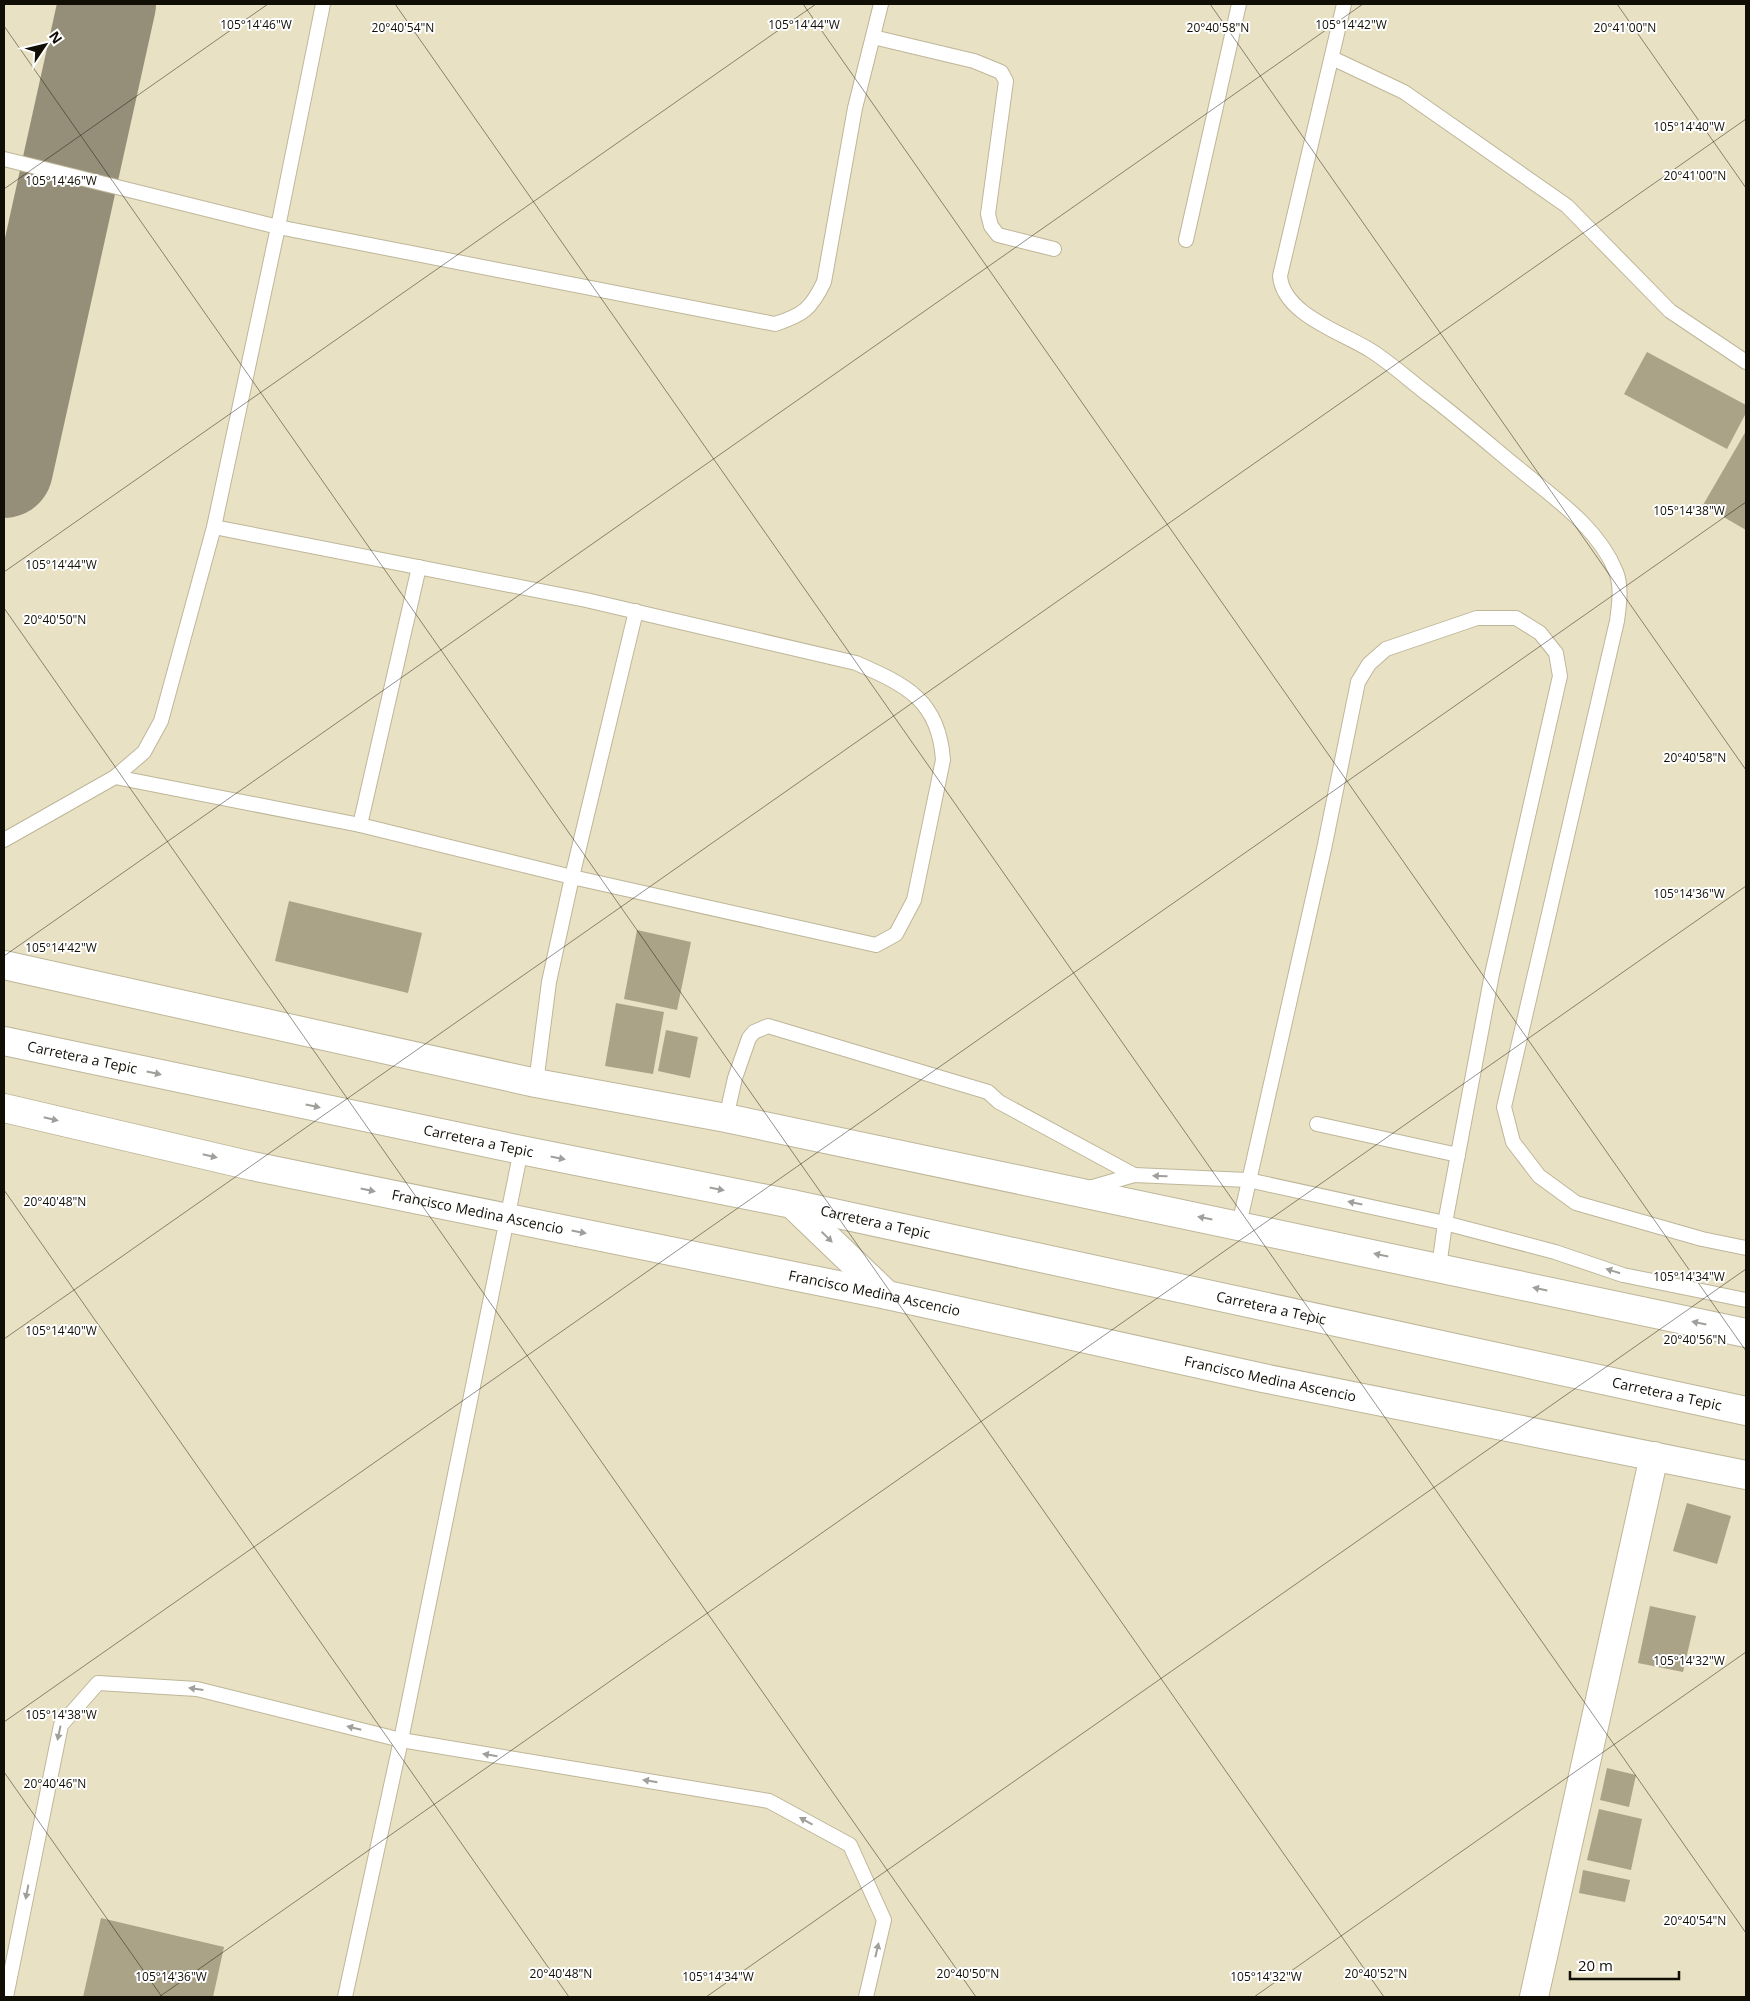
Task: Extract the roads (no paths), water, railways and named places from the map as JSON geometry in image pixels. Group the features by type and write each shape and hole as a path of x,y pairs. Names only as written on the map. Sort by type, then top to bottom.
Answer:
{"main road":[{"path":"4,965 536,1083 726,1118 1746,1333"},
{"name":"Carretera a Tepic","path":"4,1041 521,1150 792,1204 1746,1411"},
{"name":"Francisco Medina Ascencio","path":"4,1108 252,1166 888,1295 1263,1378 1746,1474"},
{"path":"792,1204 888,1295"},
{"path":"1534,1997 1654,1456"}],"lane":[{"path":"4,840 115,777 144,752 161,720 214,527 323,4"},
{"path":"4,159 278,227 775,324 794,318 814,303 824,282 855,108 881,4"},
{"path":"1186,240 1239,4"},
{"path":"1344,4 1280,276 1281,288 1288,298 1313,319 1370,350 1454,415 1569,510 1601,546 1617,573 1619,597 1617,621 1504,1107 1513,1142 1539,1176 1576,1203 1702,1239 1746,1248"},
{"path":"873,37 974,61 1001,72 1006,81 988,214 991,226 998,235 1054,249"},
{"path":"1332,58 1404,92 1567,206 1670,311 1746,362"},
{"path":"115,777 360,825 572,878 876,945 896,934 914,900 943,760 941,738 936,722 920,700 894,680 856,662 636,611 214,527"},
{"path":"360,825 419,567"},
{"path":"536,1083 549,982 636,611"},
{"path":"1239,1225 1324,849 1358,682 1369,664 1386,649 1478,618 1516,618 1540,632 1556,653 1560,676 1492,974 1445,1223 1439,1267"},
{"path":"726,1118 735,1078 750,1038 754,1032 768,1026 988,1092 999,1102 1134,1175"},
{"path":"1317,1124 1458,1155"},
{"path":"345,1997 401,1740 521,1150"},
{"path":"1076,1192 1134,1175 1248,1180 1445,1223 1555,1252 1623,1275 1746,1300"},
{"path":"6,1997 61,1725 98,1683 197,1689 401,1740 769,1801 850,1845 884,1920 866,1997"}]}
